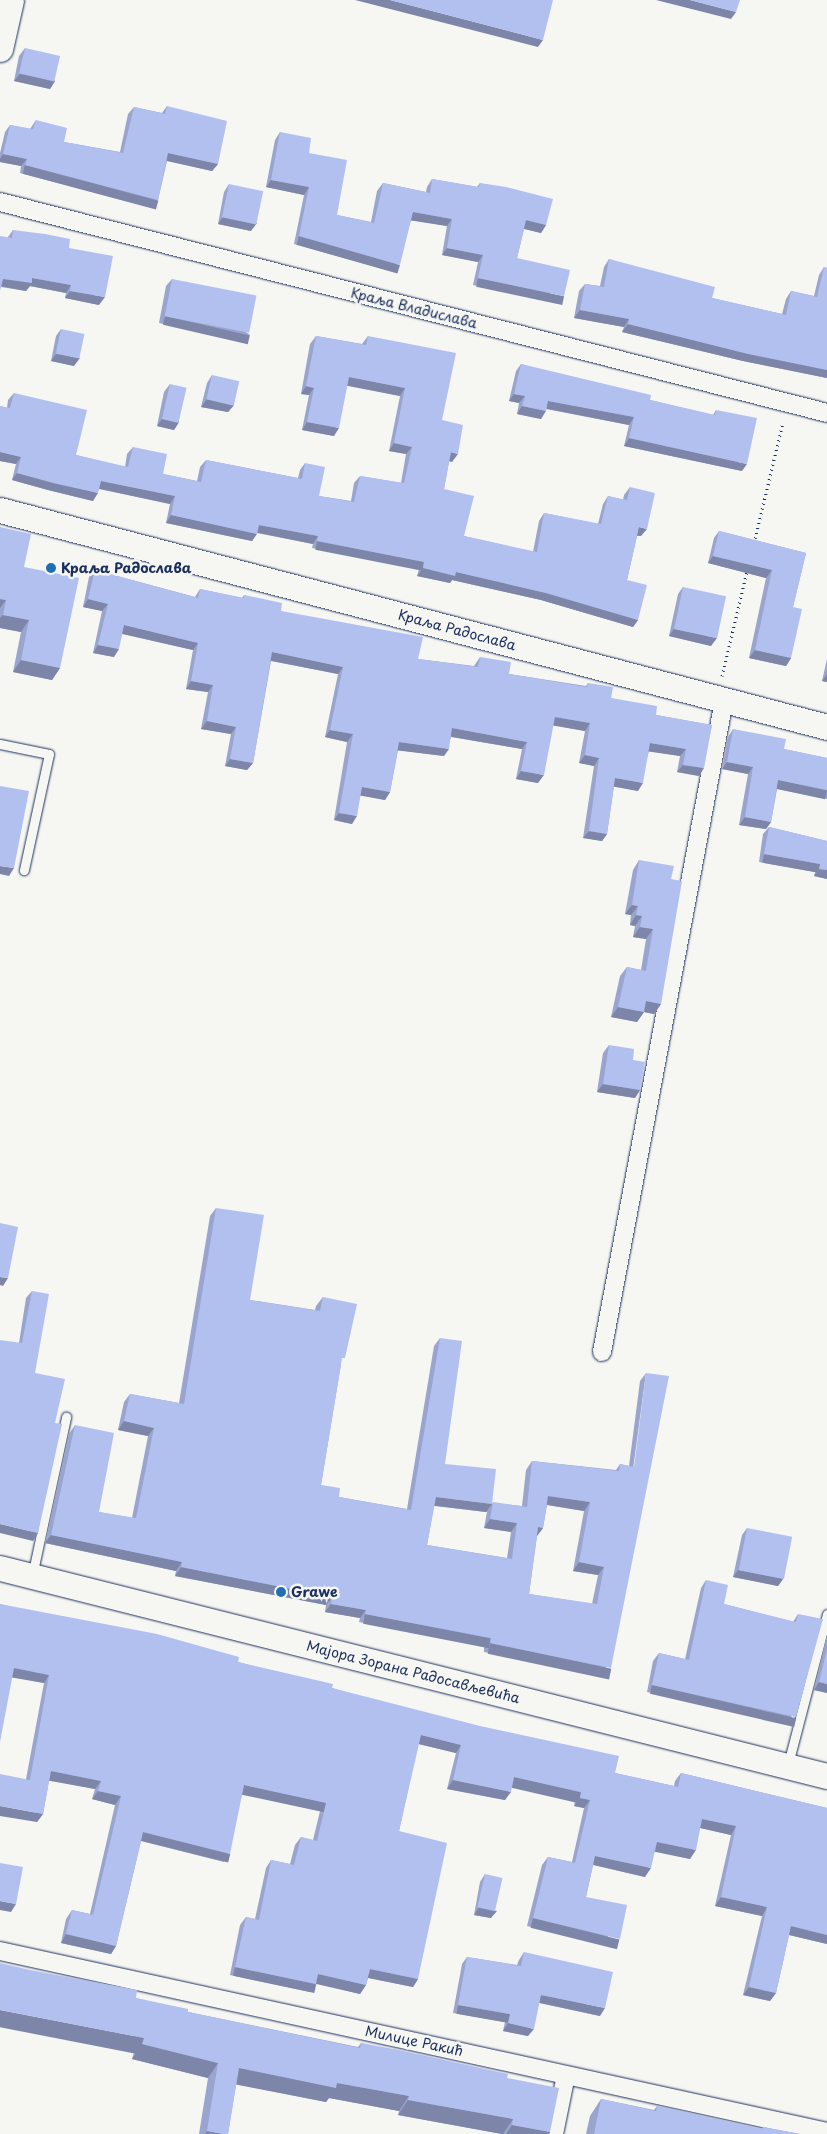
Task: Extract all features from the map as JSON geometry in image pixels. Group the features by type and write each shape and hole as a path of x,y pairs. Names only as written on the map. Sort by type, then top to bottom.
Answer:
{"street":[{"path":"0,49 6,7"},
{"name":"Краља Владислава","path":"0,202 827,413"},
{"name":"Краља Радослава","path":"0,510 827,727"},
{"path":"602,1352 720,700"},
{"name":"Мајора Зорана Радосављевића","path":"0,1568 827,1776"},
{"name":"Милице Ракић","path":"0,1951 827,2132"},
{"path":"554,2134 566,2075"}],"lane":[{"path":"0,744 49,754 24,870"},
{"path":"32,1576 66,1417"},
{"path":"787,1766 827,1614"}],"path":[{"path":"753,546 788,403"},
{"path":"720,700 748,565"}],"building":[{"path":"390,0 553,0 543,40"},
{"path":"690,0 740,0 736,12"},
{"path":"25,48 60,56 54,81 19,73"},
{"path":"167,106 227,121 218,164 168,153 158,200 25,165 27,159 3,154 10,125 33,129 36,120 67,128 64,142 123,153 134,107 165,114"},
{"path":"280,132 311,138 309,153 347,160 337,215 374,223 383,183 430,193 432,179 479,187 480,183 506,187 553,199 546,225 526,220 517,258 570,270 564,296 478,278 483,255 447,248 452,219 413,212 400,265 299,236 309,187 271,180"},
{"path":"229,184 263,191 256,225 222,217"},
{"path":"13,230 70,239 69,248 113,256 105,297 70,291 71,285 32,278 32,283 3,279 0,291 0,236 12,238"},
{"path":"609,259 715,287 712,298 786,315 791,291 817,297 824,267 827,268 827,370 748,354 628,324 629,319 580,310 585,284 604,287"},
{"path":"172,279 256,295 249,333 165,316"},
{"path":"61,329 84,334 79,358 56,353"},
{"path":"316,336 366,345 368,336 456,353 442,420 463,425 458,454 451,452 444,489 474,496 464,536 537,552 544,513 601,524 608,496 627,500 630,487 655,493 647,529 639,527 627,580 647,585 638,620 546,593 456,572 455,576 423,568 424,562 317,541 318,536 259,525 257,534 171,515 175,496 101,481 98,493 53,483 17,473 21,457 0,452 0,406 10,408 14,393 87,410 76,455 128,467 133,447 167,454 163,474 201,482 206,460 302,479 305,463 325,467 319,496 354,502 360,476 404,483 412,447 394,443 405,388 349,377 339,428 307,422 314,388 306,386"},
{"path":"521,364 651,395 650,400 715,415 716,410 757,418 747,464 629,438 634,417 548,401 546,411 522,406 525,396 514,394"},
{"path":"212,375 239,381 234,406 206,399"},
{"path":"170,384 187,388 178,423 162,419"},
{"path":"0,527 31,534 24,567 79,578 60,668 21,660 29,620 3,615 6,600 0,599"},
{"path":"719,531 806,553 793,607 802,609 791,658 755,650 772,570 713,556"},
{"path":"95,570 198,598 200,589 244,598 244,595 282,603 281,611 423,637 418,659 478,667 480,657 511,662 509,674 587,687 588,683 613,687 611,698 657,706 656,715 712,725 704,768 683,765 686,749 650,743 643,783 615,778 607,834 589,831 599,758 585,755 590,723 555,717 544,775 521,771 527,742 452,728 449,749 399,742 390,792 362,787 357,816 339,813 353,734 330,730 343,667 272,652 253,763 230,759 236,727 207,721 213,685 191,681 198,643 124,625 119,649 98,645 108,604 88,599"},
{"path":"683,587 726,596 717,638 674,629"},
{"path":"733,729 786,739 784,749 827,758 827,790 778,780 771,822 745,817 753,767 727,762"},
{"path":"0,786 29,791 14,868 0,866"},
{"path":"769,827 827,841 827,870 819,869 820,864 764,854"},
{"path":"639,860 674,866 671,879 682,881 661,1004 646,1001 644,1012 618,1007 627,967 646,971 653,929 640,927 642,916 636,915 638,906 632,905"},
{"path":"609,1045 634,1049 633,1060 645,1062 640,1090 603,1084"},
{"path":"216,1208 264,1215 250,1300 320,1311 323,1297 357,1304 345,1358 342,1358 321,1485 340,1488 339,1497 411,1510 440,1338 462,1341 445,1464 496,1469 492,1504 436,1497 427,1545 512,1559 517,1523 490,1519 493,1502 527,1507 532,1461 619,1471 620,1464 634,1467 646,1373 669,1376 611,1668 490,1643 491,1638 365,1614 366,1610 331,1604 332,1597 181,1567 182,1562 51,1535 75,1425 114,1433 99,1512 136,1518 154,1428 124,1421 130,1394 184,1404","holes":["548,1496 590,1502 579,1562 604,1567 597,1604 529,1594 538,1527 543,1528"]},
{"path":"0,1223 18,1227 8,1278 0,1277"},
{"path":"32,1291 49,1294 35,1373 65,1379 55,1423 62,1424 38,1533 0,1524 0,1340 22,1343"},
{"path":"747,1528 792,1537 784,1579 739,1570"},
{"path":"706,1580 728,1585 724,1604 796,1622 798,1614 823,1619 796,1717 652,1685 659,1653 689,1660"},
{"path":"0,1604 157,1634 239,1657 238,1662 333,1684 332,1688 480,1726 619,1756 615,1773 678,1787 681,1773 827,1808 827,1935 791,1926 776,1993 749,1987 767,1907 721,1897 736,1826 702,1819 696,1850 657,1842 651,1868 595,1856 586,1897 627,1905 620,1939 533,1918 548,1857 575,1863 590,1800 580,1798 581,1792 514,1777 511,1792 453,1780 461,1745 421,1735 399,1831 447,1843 418,1979 370,1969 366,1985 318,1974 316,1984 235,1967 246,1917 259,1920 271,1860 294,1865 301,1837 317,1841 326,1803 244,1785 230,1854 143,1832 116,1946 66,1934 72,1910 93,1915 121,1796 98,1791 101,1781 51,1771 43,1814 0,1806 0,1774 30,1780 49,1675 14,1668 0,1742"},
{"path":"827,1649 827,1684 819,1682"},
{"path":"0,1863 23,1867 16,1904 0,1901"},
{"path":"485,1874 503,1878 495,1911 477,1907"},
{"path":"524,1952 613,1972 605,2008 541,1995 534,2029 508,2023 510,2014 458,2005 467,1957 521,1966"},
{"path":"0,1963 137,1990 136,1998 188,2009 188,2012 360,2048 361,2043 399,2050 508,2074 507,2078 559,2088 550,2132 512,2125 513,2119 408,2100 409,2096 337,2083 336,2088 239,2068 228,2134 207,2131 218,2063 142,2044 144,2038 0,2010"},
{"path":"601,2099 656,2111 657,2106 762,2129 763,2127 800,2134 594,2134"}],"place":[{"name":"Краља Радослава","path":"51,568"},
{"name":"Grawe","path":"281,1592"}]}
